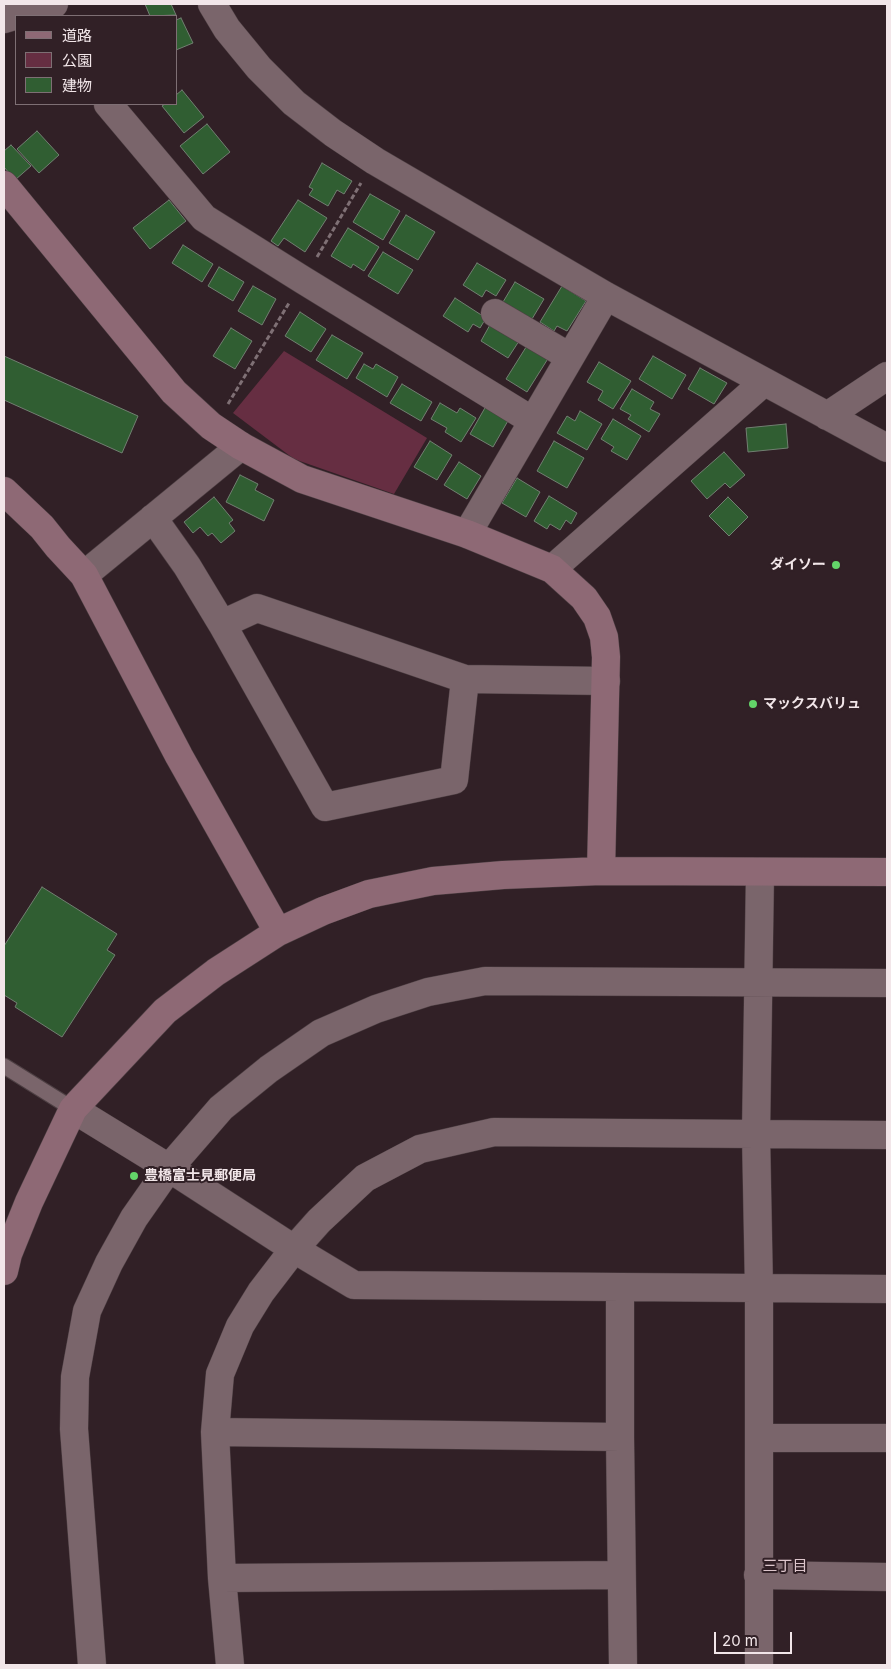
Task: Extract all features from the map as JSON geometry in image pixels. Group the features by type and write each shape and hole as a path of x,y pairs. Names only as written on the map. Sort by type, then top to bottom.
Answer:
{"street":[{"path":"17,15 54,4"},
{"path":"212,4 227,29 259,68 294,103 333,133 383,166 606,296 887,448"},
{"path":"109,105 204,218 533,422"},
{"path":"4,185 174,392 211,426 241,446 302,479 467,534 552,569 584,598 596,617 604,637 606,657 601,872"},
{"path":"467,534 606,296"},
{"path":"495,313 570,357"},
{"path":"827,416 887,376"},
{"path":"552,569 764,382"},
{"path":"84,575 241,446"},
{"path":"4,491 42,527 84,575 179,756 278,932"},
{"path":"154,518 187,566 222,624 325,807 454,780 465,679"},
{"path":"222,624 257,608 465,679 606,681"},
{"path":"4,1271 8,1254 29,1202 73,1109 165,1011 216,972 278,932 323,910 369,894 433,881 502,875 601,872 887,872"},
{"path":"759,1665 759,1289 756,1134 760,872"},
{"path":"92,1665 74,1429 75,1377 87,1311 109,1263 134,1218 169,1168 220,1108 269,1069 321,1033 376,1009 428,992 485,981 887,982"},
{"path":"73,1109 354,1285 887,1289"},
{"path":"230,1665 222,1578 215,1432 220,1374 240,1326 261,1292 294,1249 319,1221 365,1178 420,1150 494,1132 887,1135"},
{"path":"620,1288 623,1665"},
{"path":"215,1432 620,1437"},
{"path":"759,1438 887,1438"},
{"path":"222,1578 621,1575"},
{"path":"758,1575 887,1577"}],"lane":[{"path":"4,1066 73,1109"}],"green space":[{"path":"284,351 427,438 394,494 294,459 233,413"}],"building":[{"path":"145,4 171,4 176,15 150,15"},
{"path":"181,18 193,43 178,49 178,19"},
{"path":"182,90 204,117 184,133 162,106 178,105 178,93"},
{"path":"207,124 230,152 203,174 180,146"},
{"path":"37,131 59,155 39,173 17,149"},
{"path":"11,145 31,166 15,180 4,167 4,151"},
{"path":"322,163 352,181 344,194 337,190 328,206 309,195 313,189 309,187"},
{"path":"370,194 400,211 383,240 353,222"},
{"path":"169,200 186,221 150,249 133,228"},
{"path":"298,200 327,218 305,252 284,238 278,246 271,241"},
{"path":"406,215 435,232 418,260 389,243"},
{"path":"348,228 379,247 364,271 353,264 351,268 331,256"},
{"path":"183,245 213,264 202,282 172,263"},
{"path":"383,252 413,270 398,294 368,276"},
{"path":"477,263 506,280 496,296 486,290 482,297 463,285"},
{"path":"219,267 244,282 233,301 208,286"},
{"path":"515,282 544,299 532,319 503,302"},
{"path":"253,286 276,299 262,325 238,311"},
{"path":"562,286 586,301 567,331 557,326 554,331 540,322"},
{"path":"455,298 486,318 480,328 473,324 468,332 443,316"},
{"path":"300,312 326,329 311,352 285,336"},
{"path":"491,323 521,338 508,358 481,341"},
{"path":"231,328 252,341 235,369 213,356"},
{"path":"332,335 363,353 347,379 316,360"},
{"path":"528,344 549,357 527,392 506,379"},
{"path":"4,356 138,416 122,453 4,400"},
{"path":"653,356 686,375 672,399 639,379"},
{"path":"599,362 631,381 613,409 598,400 603,391 587,382"},
{"path":"364,364 373,369 376,364 398,377 387,397 356,378"},
{"path":"700,368 727,383 714,404 688,389"},
{"path":"402,384 432,402 421,421 390,403"},
{"path":"632,389 654,402 650,409 660,414 649,432 628,419 631,415 620,409"},
{"path":"440,403 457,413 460,408 476,418 461,442 445,432 447,428 431,419"},
{"path":"486,406 509,419 493,447 470,434"},
{"path":"580,411 602,424 587,450 557,433 567,416 575,421"},
{"path":"613,419 641,436 627,460 611,451 614,447 601,439"},
{"path":"786,424 788,448 748,452 746,428"},
{"path":"430,441 452,455 437,480 414,467"},
{"path":"554,441 584,458 567,488 537,471"},
{"path":"724,452 745,475 730,488 725,483 707,499 691,481"},
{"path":"459,462 481,476 467,499 444,485"},
{"path":"240,475 258,484 255,490 274,500 264,521 226,502"},
{"path":"517,478 540,492 526,517 502,503"},
{"path":"549,496 577,513 571,524 566,520 560,530 550,524 547,529 534,521"},
{"path":"214,497 233,520 229,523 235,531 221,543 212,533 208,536 200,527 193,533 184,522"},
{"path":"728,497 748,517 729,536 709,516"},
{"path":"42,887 117,934 107,950 115,955 62,1037 15,1007 17,1003 4,995 4,946"}],"place":[{"name":"ダイソー","path":"836,565"},
{"name":"マックスバリュ","path":"753,704"},
{"name":"豊橋富士見郵便局","path":"134,1176"}],"district":[{"name":"三丁目","path":"785,1566"}]}
